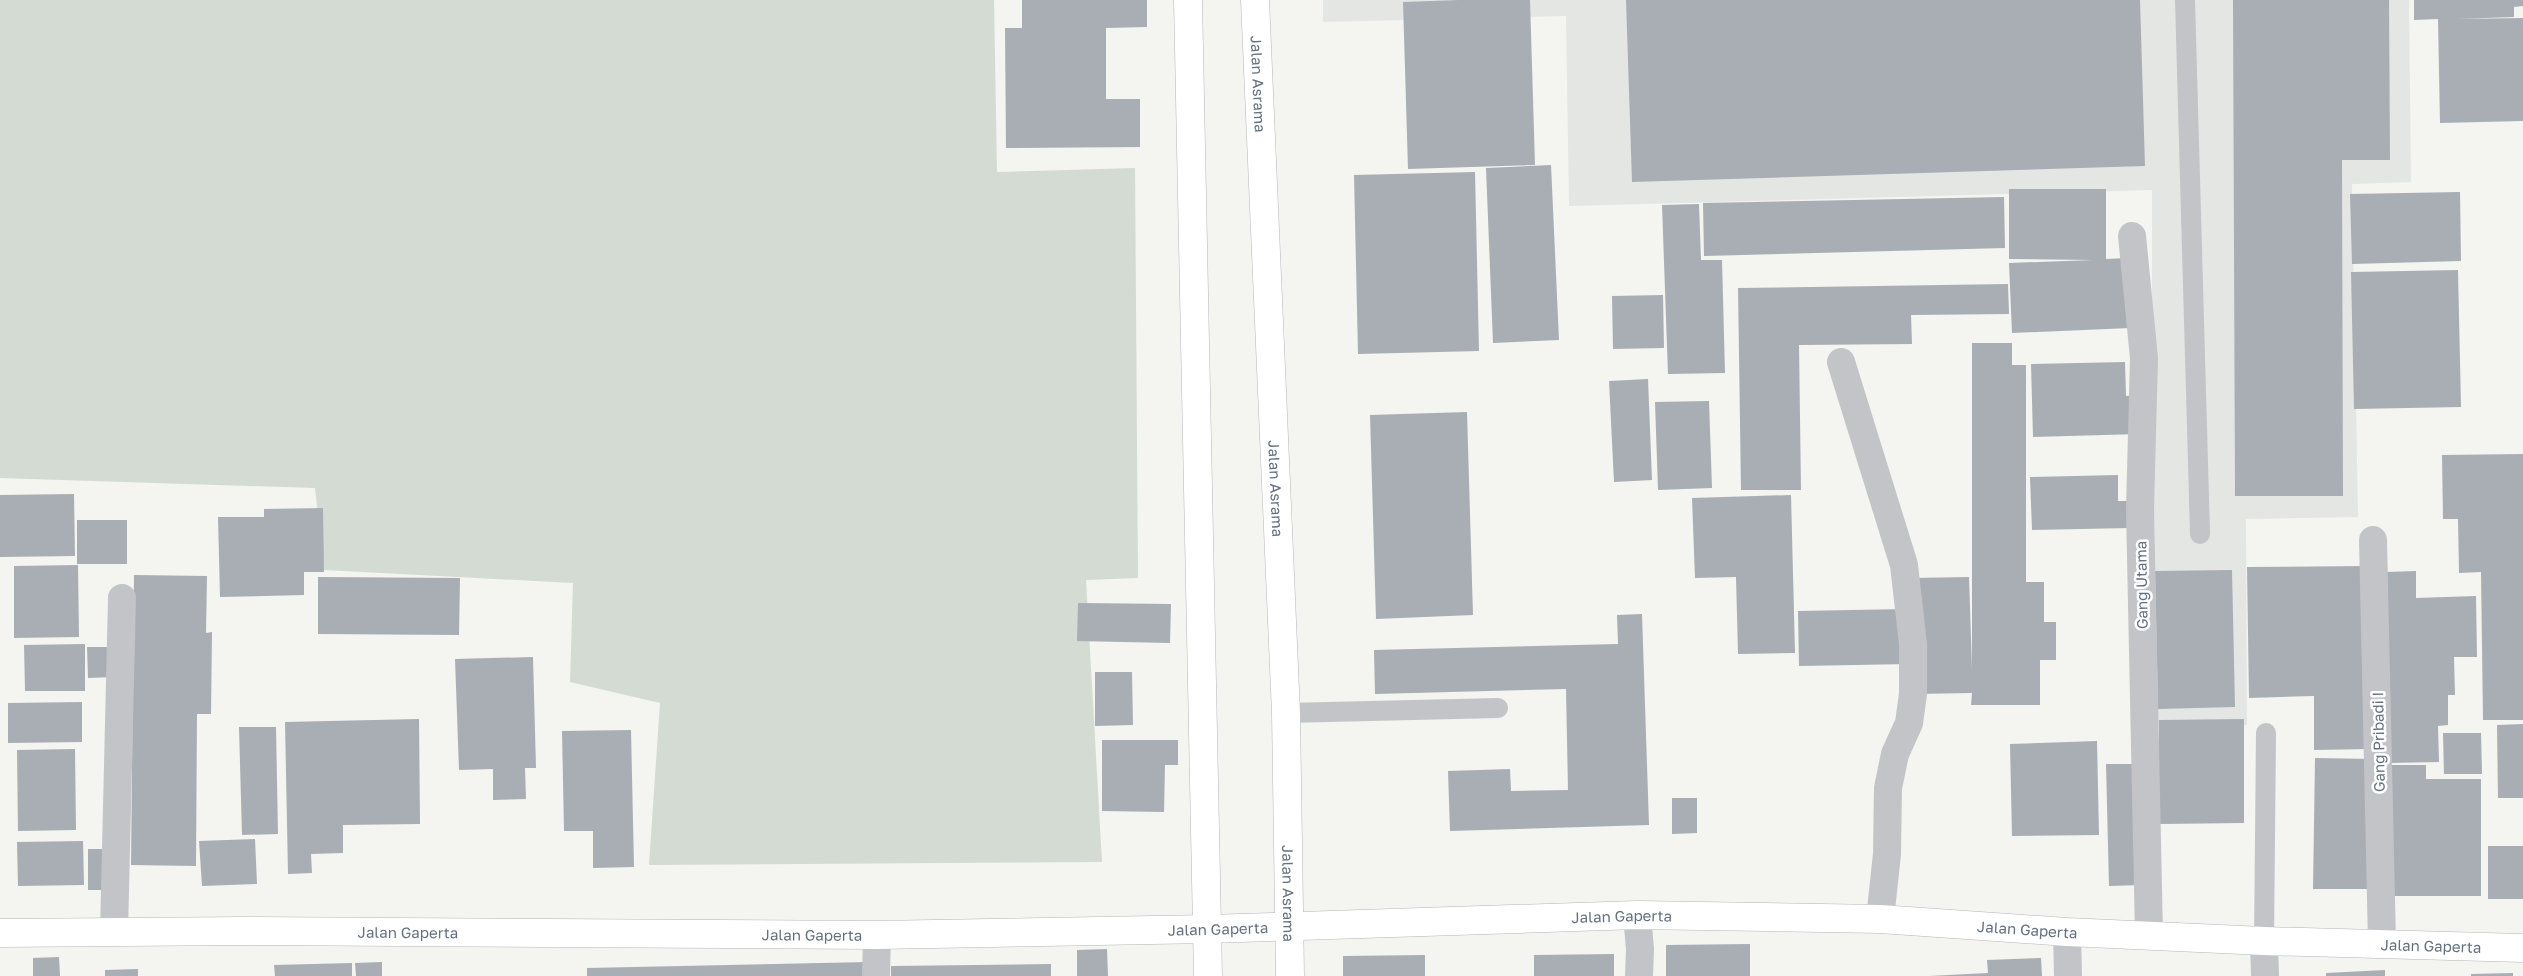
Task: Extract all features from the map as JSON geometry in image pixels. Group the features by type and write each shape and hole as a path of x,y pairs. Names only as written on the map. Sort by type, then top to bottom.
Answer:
{"main road":[{"path":"1188,0 1208,976"},
{"name":"Jalan Asrama","path":"1255,0 1286,713 1290,976"},
{"name":"Jalan Gaperta","path":"0,933 877,935 1208,929 1637,915 1880,919 2067,932 2264,941 2523,948"}],"street":[{"name":"Gang Utama","path":"2132,236 2144,358 2140,510 2149,935"},
{"path":"1841,362 1904,565 1913,644 1913,694 1909,723 1895,754 1888,788 1887,854 1880,919"},
{"name":"Gang Pribadi I","path":"2373,540 2382,943"},
{"path":"114,932 122,598"},
{"path":"1637,915 1640,949 1639,976"},
{"path":"2067,932 2068,976"},
{"path":"876,976 877,935"},
{"path":"2264,941 2265,976"}],"lane":[{"path":"2185,0 2200,534"},
{"path":"1286,713 1498,708"},
{"path":"2264,941 2266,733"}],"shaded area":[{"path":"0,0 994,0 997,172 1135,168 1138,578 1086,580 1102,862 649,865 660,703 570,682 573,583 324,570 315,488 0,478"},
{"path":"1323,0 2409,0 2411,182 2352,184 2358,517 2246,519 2247,725 2152,728 2152,190 1569,206 1566,16 1323,22"}],"building":[{"path":"1022,0 1147,0 1147,27 1106,28 1106,99 1140,99 1140,147 1006,148 1005,28 1022,28"},
{"path":"1530,0 1535,165 1408,169 1403,2"},
{"path":"1626,0 2140,0 2145,166 1632,182"},
{"path":"2233,0 2389,0 2390,160 2342,160 2343,496 2235,496"},
{"path":"2414,0 2523,0 2523,6 2514,7 2514,17 2457,19 2523,18 2523,121 2440,123 2438,19 2414,20"},
{"path":"1551,165 1559,340 1493,343 1486,168"},
{"path":"1475,172 1479,351 1358,354 1354,175"},
{"path":"2009,189 2106,189 2106,259 2128,258 2130,328 2012,333 2009,263 2094,260 2009,259"},
{"path":"2460,192 2461,261 2352,264 2350,194"},
{"path":"2004,197 2005,248 1704,256 1703,203"},
{"path":"1699,204 1701,260 1722,260 1725,373 1668,374 1662,205"},
{"path":"2458,270 2461,407 2354,409 2351,272"},
{"path":"2008,284 2009,314 1911,315 1912,344 1799,345 1801,490 1741,490 1738,288"},
{"path":"1663,295 1664,348 1613,349 1612,296"},
{"path":"1972,343 2012,343 2012,365 2026,365 2026,582 2044,582 2044,622 2056,622 2056,660 2040,660 2040,705 1971,705 1972,693 1915,694 1913,578 1969,577 1972,669"},
{"path":"2125,362 2126,396 2137,395 2139,434 2033,437 2031,364"},
{"path":"1648,379 1652,480 1614,482 1609,381"},
{"path":"1709,401 1712,488 1658,490 1655,402"},
{"path":"1467,412 1473,615 1376,619 1370,415"},
{"path":"2523,454 2523,720 2483,720 2481,572 2459,573 2458,519 2443,519 2442,455"},
{"path":"2118,475 2118,501 2130,501 2130,528 2032,530 2030,477"},
{"path":"74,494 75,556 0,557 0,495"},
{"path":"1791,495 1795,653 1738,654 1736,577 1695,578 1692,498"},
{"path":"323,508 324,572 304,572 304,595 220,597 218,517 264,517 264,509"},
{"path":"77,520 127,520 127,564 77,564"},
{"path":"78,565 79,637 14,638 14,566"},
{"path":"2368,566 2370,749 2314,750 2314,696 2249,698 2247,567"},
{"path":"2232,570 2235,707 2158,709 2155,571"},
{"path":"2416,571 2416,598 2476,596 2477,657 2454,657 2455,695 2448,695 2448,725 2438,726 2439,762 2389,763 2385,572"},
{"path":"134,575 207,576 206,633 212,632 211,714 197,714 196,866 131,865"},
{"path":"318,577 460,578 459,635 318,634"},
{"path":"1078,603 1171,604 1170,643 1077,641"},
{"path":"1907,609 1909,664 1799,666 1798,611"},
{"path":"1642,614 1649,825 1450,831 1448,771 1510,769 1511,791 1568,790 1566,689 1375,694 1374,650 1618,644 1617,615"},
{"path":"85,644 85,691 25,691 24,645"},
{"path":"87,647 115,647 115,677 88,678"},
{"path":"533,657 536,768 525,768 526,799 493,800 493,769 459,770 455,659"},
{"path":"1095,672 1132,672 1133,725 1095,726"},
{"path":"82,702 82,742 8,743 8,703"},
{"path":"419,719 420,824 343,825 343,853 311,854 312,873 288,874 285,722"},
{"path":"2244,719 2244,823 2159,824 2159,720"},
{"path":"2523,724 2523,798 2498,798 2497,725"},
{"path":"239,727 276,727 278,834 242,835"},
{"path":"631,730 634,867 593,868 593,831 564,831 562,731"},
{"path":"2443,733 2481,733 2482,774 2444,774"},
{"path":"1102,740 1178,740 1178,765 1165,765 1164,812 1102,811"},
{"path":"2097,741 2099,835 2012,836 2010,744"},
{"path":"75,749 76,830 18,831 17,750"},
{"path":"2315,758 2374,759 2372,889 2313,889"},
{"path":"2106,764 2140,764 2142,885 2109,886"},
{"path":"2385,765 2426,765 2426,779 2481,779 2481,896 2384,896"},
{"path":"1672,798 1697,798 1697,833 1672,834"},
{"path":"255,839 257,884 202,886 199,841"},
{"path":"83,841 84,885 18,886 17,842"},
{"path":"2488,846 2523,846 2523,899 2488,899"},
{"path":"88,849 113,849 113,890 88,890"},
{"path":"1750,944 1750,976 1666,976 1666,945"},
{"path":"1107,949 1108,976 1077,976 1077,950"},
{"path":"1614,954 1614,976 1534,976 1534,955"},
{"path":"1425,955 1425,976 1343,976 1343,956"},
{"path":"59,957 60,976 33,976 33,958"},
{"path":"2041,958 2042,976 1929,976 1988,973 1987,960"},
{"path":"382,962 382,976 356,976 355,963"},
{"path":"869,962 869,976 587,976 587,968"},
{"path":"352,963 352,976 275,976 274,965"},
{"path":"1051,964 1051,976 891,976 891,966"},
{"path":"138,969 138,976 105,976 105,970"},
{"path":"2385,970 2385,976 2326,976 2326,973"},
{"path":"2513,973 2513,976 2471,976 2471,974"}]}
